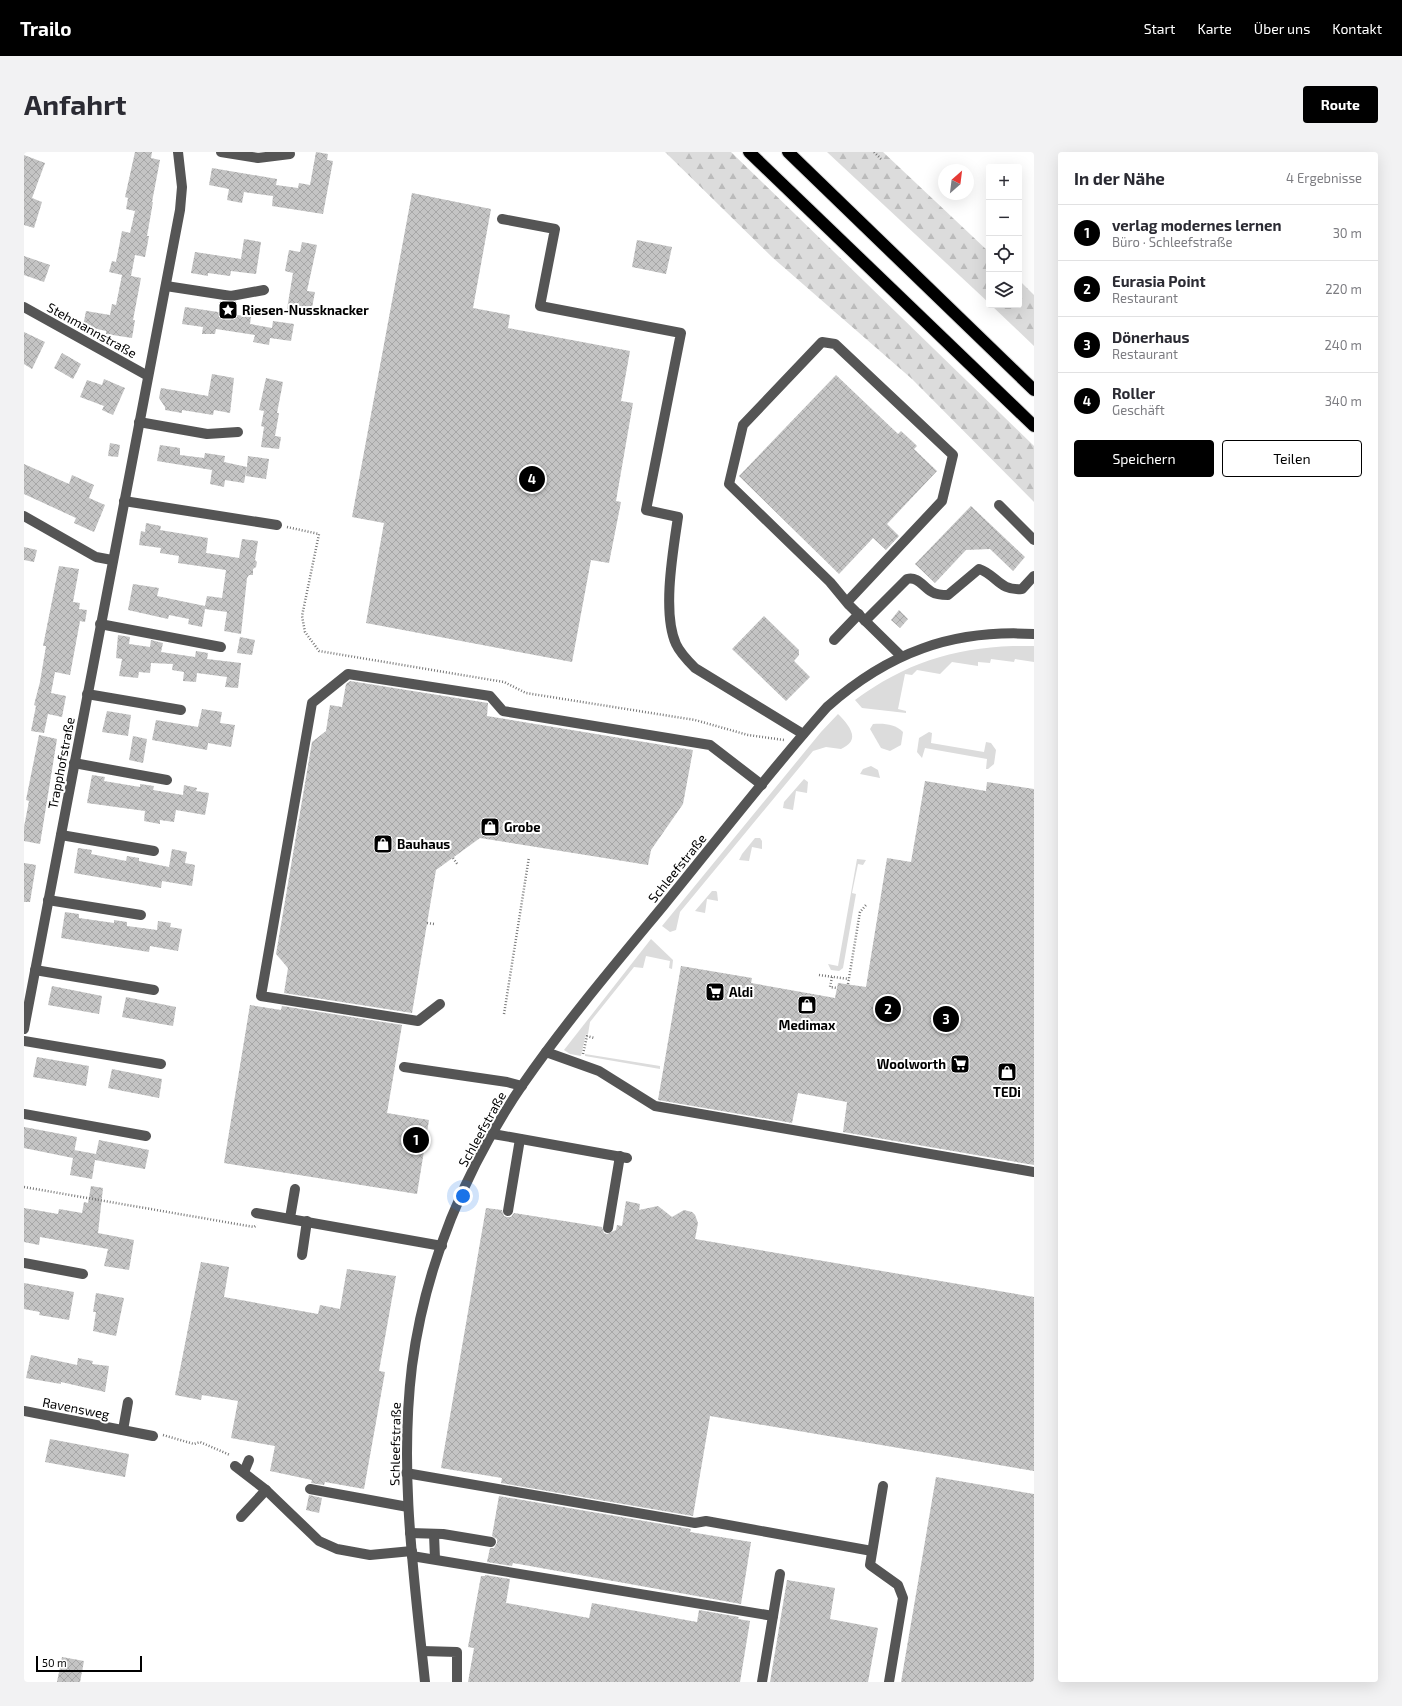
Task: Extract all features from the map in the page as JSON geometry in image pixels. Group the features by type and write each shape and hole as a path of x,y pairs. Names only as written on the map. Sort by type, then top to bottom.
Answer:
{"highway":[{"path":"749,152 1034,426"},
{"path":"788,152 1034,390"}],"street":[{"name":"Trapphofstraße","path":"24,1029 28,989 35,970 112,560 180,210 182,186 178,152"},
{"path":"220,152 258,158 290,154"},
{"path":"502,219 555,229 540,306 681,333 646,510 678,517 670,574 671,631 676,645 684,657 695,668 744,698 800,738"},
{"path":"166,286 231,296 264,290"},
{"name":"Stehmannstraße","path":"24,307 148,376"},
{"path":"846,602 942,501 953,455 835,344 822,342 743,425 729,484 830,582 846,602 901,656"},
{"path":"139,422 207,434 238,432"},
{"path":"124,501 277,525"},
{"path":"999,505 1034,540"},
{"path":"24,516 96,557 112,560"},
{"path":"834,640 907,579 912,578 917,580 930,592 937,595 948,595 978,569 987,572 1002,586 1011,590 1022,588 1034,576"},
{"path":"100,624 221,647"},
{"name":"Schleefstraße","path":"425,1682 410,1533 406,1473 406,1436 412,1365 428,1290 442,1246 466,1186 493,1134 522,1086 546,1052 826,707 878,669 901,656 945,641 968,636 994,633 1034,634"},
{"path":"440,1004 418,1021 261,996 312,703 348,674 490,696 503,711 710,745 762,785"},
{"path":"87,694 181,710"},
{"path":"74,763 167,780"},
{"path":"61,835 154,851"},
{"path":"48,900 141,915"},
{"path":"35,970 154,990"},
{"path":"24,1041 161,1064"},
{"path":"546,1052 599,1071 655,1106 1034,1172"},
{"path":"404,1068 507,1082 522,1086"},
{"path":"24,1114 146,1136"},
{"path":"493,1134 624,1157 618,1191 608,1228"},
{"path":"508,1211 520,1139"},
{"path":"290,1218 295,1189"},
{"path":"256,1213 442,1246"},
{"path":"302,1255 307,1221"},
{"path":"24,1263 83,1274"},
{"name":"Ravensweg","path":"123,1430 128,1402"},
{"name":"Ravensweg","path":"24,1411 153,1436"},
{"path":"249,1460 239,1469 266,1490 319,1541 337,1549 370,1555 412,1553 435,1559 773,1616"},
{"path":"406,1473 687,1522 695,1523 706,1521 872,1551"},
{"path":"882,1486 870,1566 898,1585 903,1598 889,1682"},
{"path":"310,1489 408,1507"},
{"path":"241,1517 266,1490"},
{"path":"410,1533 434,1534 491,1542"},
{"path":"434,1534 435,1559"},
{"path":"762,1682 780,1574"},
{"path":"422,1651 457,1652 457,1682"}],"path":[{"path":"874,152 881,159"},
{"path":"277,525 319,534 302,616 305,632 319,651 504,682 526,693 695,720 748,735 800,738"},
{"path":"504,1014 529,857"},
{"path":"453,858 458,865"},
{"path":"848,984 860,912 866,905"},
{"path":"427,923 434,924"},
{"path":"819,975 849,979"},
{"path":"832,977 830,988 837,988"},
{"path":"580,1064 587,1036 594,1038"},
{"path":"24,1187 254,1227 268,1215"},
{"path":"153,1436 158,1434 194,1444 200,1442 233,1457 239,1469"}],"green space":[{"path":"665,152 731,152 1034,446 1034,502 912,379 773,258"},
{"path":"827,152 883,152 986,249 986,300"},
{"path":"1022,283 1034,295 1034,346 994,308 1022,308"},
{"path":"1013,646 1034,646 1034,662 1015,659 1014,662 991,659 990,663 978,662 978,666 952,662 940,674 917,670 912,675 905,674 898,709 906,711 906,713 862,708 855,700 873,687 910,668 930,660 969,650"},
{"path":"838,714 852,732 851,741 841,749 826,747 813,751 680,912 676,930 670,932 662,926 821,732"},
{"path":"873,724 889,725 900,729 903,732 901,745 890,751 881,748 870,729"},
{"path":"929,732 932,733 931,743 984,752 986,742 991,743 996,750 994,764 986,769 987,759 925,748 922,758 917,752 919,738"},
{"path":"871,766 878,770 880,778 860,774 863,769"},
{"path":"804,779 808,782 807,793 796,791 793,810 783,808 784,802"},
{"path":"755,838 760,838 762,841 762,849 752,847 749,861 739,860 742,854"},
{"path":"857,859 866,860 863,865 858,864 852,893 856,894 843,968 839,971 831,970 828,964 838,966"},
{"path":"712,891 717,892 718,901 707,899 705,913 695,911"},
{"path":"651,939 673,960 672,969 669,968 670,961 646,956 643,968 634,967 590,1022 581,1056 570,1054 564,1050"},
{"path":"585,1054 660,1066 660,1069 585,1056"}],"building":[{"path":"135,152 152,152 151,158 160,160 152,202 147,236 149,236 145,257 135,255 131,276 141,278 133,320 135,320 132,338 106,334 106,331 83,326 86,311 110,315 112,304 116,305 122,275 109,272 112,261 116,262 122,231 130,233 135,211 126,209 128,198 125,197"},
{"path":"316,152 328,154 327,160 333,161 323,214 272,206 273,196 244,192 242,203 227,200 229,189 209,185 212,168 277,179 276,185 298,188 299,183 310,185"},
{"path":"24,155 45,163 32,198 42,202 34,228 24,225"},
{"path":"412,193 491,209 473,308 510,315 508,328 630,351 621,401 633,403 616,501 621,502 609,563 591,560 572,662 366,623 384,523 352,517"},
{"path":"244,239 261,242 256,274 231,271 230,276 208,273 208,276 191,273 195,252 241,259"},
{"path":"637,240 672,247 666,274 632,267"},
{"path":"302,242 317,245 307,291 315,292 311,313 287,309 293,273 285,271 289,250 300,252"},
{"path":"24,256 50,265 44,282 24,275"},
{"path":"185,307 251,317 250,324 272,328 273,321 294,324 291,341 270,338 269,345 253,342 255,335 216,329 215,334 202,334 203,327 182,324"},
{"path":"24,332 45,342 32,369 24,364"},
{"path":"62,353 81,364 73,379 54,368"},
{"path":"212,374 234,378 230,413 214,410 213,415 182,410 182,413 165,410 165,407 159,398 161,388 208,396"},
{"path":"836,375 898,434 901,431 913,442 917,446 914,449 937,471 887,524 899,536 886,550 873,538 839,574 739,476"},
{"path":"266,378 283,382 277,413 279,413 275,436 281,437 279,449 261,447 264,427 261,426 264,411 259,410"},
{"path":"104,379 125,388 113,415 102,410 104,406 80,397 87,380 102,385"},
{"path":"110,443 120,445 118,457 108,456"},
{"path":"160,445 180,448 180,455 204,458 205,453 225,456 224,462 247,467 244,483 225,480 224,487 210,484 212,470 157,461"},
{"path":"248,456 269,459 266,479 246,476"},
{"path":"24,464 69,484 72,475 94,485 89,498 105,505 94,532 74,523 76,518 24,494"},
{"path":"971,506 1025,557 1013,571 990,549 966,550 935,583 915,564"},
{"path":"146,523 161,526 160,530 208,538 206,553 239,558 242,539 258,541 255,560 257,562 256,567 253,569 253,575 249,575 247,578 241,634 224,631 227,612 205,609 202,627 188,624 189,619 169,615 168,619 128,610 133,584 159,588 157,596 205,606 207,596 222,598 226,570 178,563 179,556 160,553 161,548 139,545 141,531 145,532"},
{"path":"24,547 37,550 34,562 24,560"},
{"path":"59,566 79,569 73,602 80,603 79,609 87,610 85,622 80,621 70,675 55,672 51,693 66,696 62,717 48,714 44,733 31,731 36,706 34,705 40,682 46,646 43,646"},
{"path":"899,610 908,619 900,628 891,620"},
{"path":"764,616 799,650 799,655 794,661 810,677 786,701 732,649"},
{"path":"118,635 130,637 129,644 150,647 151,640 163,643 161,652 195,657 196,651 208,653 207,659 241,663 238,688 225,687 227,677 197,673 196,682 183,681 184,672 172,670 173,664 151,663 150,673 139,672 138,678 119,676 122,659 116,658"},
{"path":"240,637 255,640 252,655 237,653"},
{"name":"Bauhaus","path":"350,681 488,703 487,716 693,750 683,804 651,850 648,865 480,838 436,870 412,1013 284,993 288,968 276,954 312,742 326,731 330,705 342,707 346,684"},
{"path":"202,709 222,712 220,723 235,725 231,747 208,743 207,750 152,740 156,720 198,727"},
{"path":"107,711 131,715 128,736 102,732"},
{"path":"39,735 57,739 40,844 24,841 24,827 29,801 26,800"},
{"path":"133,736 147,739 143,763 129,760"},
{"path":"92,775 105,777 104,781 140,787 140,784 154,786 153,790 183,795 184,785 197,788 196,791 209,793 205,815 176,810 174,822 160,820 160,824 144,821 145,811 87,803"},
{"path":"925,781 986,791 987,782 1034,789 1034,1165 843,1132 847,1102 798,1093 792,1123 658,1100 681,966 752,978 751,983 835,998 838,983 866,987 887,858 911,862"},
{"path":"78,848 92,850 91,854 126,861 127,856 139,858 139,861 169,867 172,849 187,852 185,863 195,865 192,886 162,881 161,888 74,873"},
{"path":"24,863 36,865 30,902 24,902"},
{"path":"65,912 79,914 79,918 114,923 114,920 127,922 127,926 157,930 158,921 171,923 170,927 182,929 178,951 150,946 149,952 61,938"},
{"path":"52,986 102,996 99,1014 48,1005"},
{"path":"126,997 176,1007 173,1026 122,1017"},
{"path":"250,1005 281,1010 282,1006 402,1025 387,1113 429,1120 417,1194 224,1163"},
{"path":"37,1057 89,1066 86,1086 33,1077"},
{"path":"112,1069 162,1079 159,1098 108,1088"},
{"path":"24,1127 77,1137 75,1150 96,1154 99,1140 149,1150 145,1169 95,1160 92,1179 70,1175 73,1158 24,1148"},
{"path":"91,1186 103,1188 98,1233 134,1240 129,1270 104,1266 108,1249 40,1237 39,1245 24,1242 24,1208 58,1214 59,1209 82,1213 84,1202 88,1203"},
{"path":"626,1201 640,1204 639,1210 658,1206 672,1217 684,1210 692,1212 698,1223 695,1239 1034,1297 1034,1471 710,1416 693,1516 501,1483 502,1478 441,1468 486,1208 502,1210 504,1216 507,1217 511,1217 514,1213 602,1227 604,1233 607,1234 616,1230 617,1225 622,1226"},
{"path":"201,1262 229,1267 224,1297 318,1314 320,1305 340,1309 347,1269 396,1276 379,1371 385,1372 364,1489 325,1482 324,1485 311,1483 312,1480 270,1471 275,1446 231,1438 238,1401 202,1395 201,1400 175,1395"},
{"path":"24,1283 74,1292 69,1320 39,1315 40,1312 24,1309"},
{"path":"96,1293 124,1298 116,1336 93,1331 96,1312 93,1312"},
{"path":"31,1355 77,1365 78,1358 93,1361 92,1364 109,1366 105,1392 61,1382 61,1384 26,1378"},
{"path":"50,1439 129,1454 125,1477 45,1462"},
{"path":"936,1477 1034,1494 1034,1682 901,1682"},
{"path":"309,1495 322,1498 319,1513 306,1510"},
{"path":"499,1496 691,1529 690,1532 751,1542 741,1604 513,1563 512,1566 487,1562 490,1548 494,1548 497,1543 497,1539 492,1536"},
{"path":"485,1575 510,1579 506,1603 589,1618 592,1603 697,1622 699,1610 739,1617 738,1619 750,1621 740,1682 468,1682 474,1648 468,1647 481,1576"},
{"path":"787,1580 835,1588 830,1619 878,1628 868,1682 770,1682"},
{"path":"62,1657 84,1661 80,1682 57,1682"}],"place":[{"name":"Riesen-Nussknacker","path":"228,310"},
{"name":"Roller","path":"532,479"},
{"name":"Grobe","path":"490,827"},
{"name":"Bauhaus","path":"383,844"},
{"name":"Aldi","path":"715,992"},
{"name":"Medimax","path":"807,1005"},
{"name":"Eurasia Point","path":"888,1009"},
{"name":"Dönerhaus","path":"946,1019"},
{"name":"Woolworth","path":"960,1064"},
{"name":"TEDi","path":"1007,1072"},
{"name":"verlag modernes lernen","path":"416,1140"}]}
